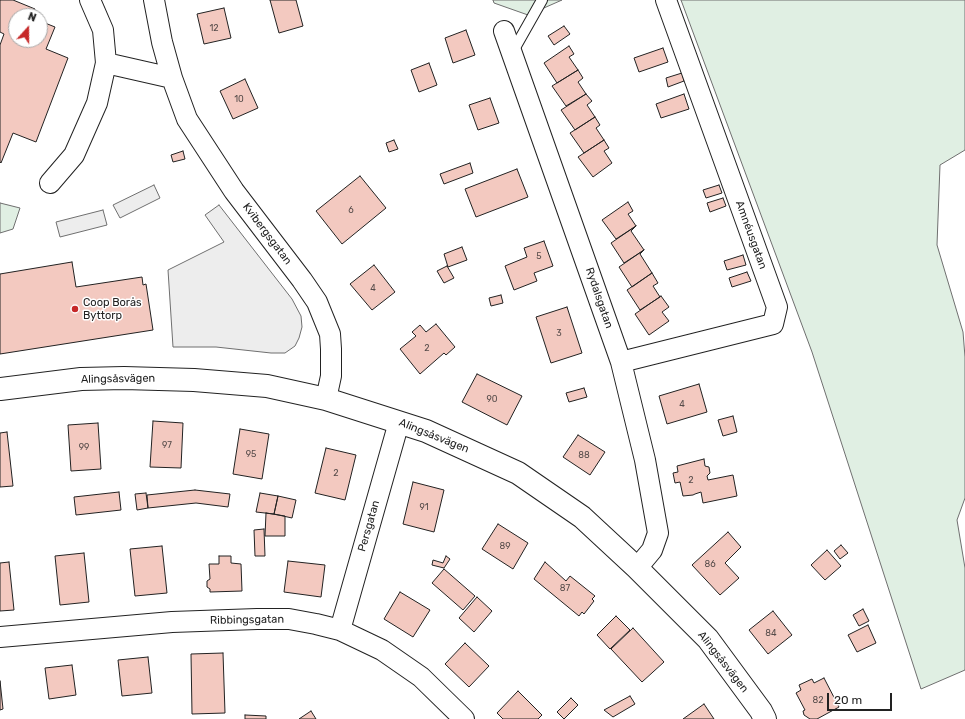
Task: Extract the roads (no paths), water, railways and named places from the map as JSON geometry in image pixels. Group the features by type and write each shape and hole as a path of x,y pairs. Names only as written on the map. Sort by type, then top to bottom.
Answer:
{"main road":[{"name":"Alingsåsvägen","path":"0,389 81,379 124,378 194,380 267,386 326,399 426,431 518,473 582,517 637,568 708,639 761,710 765,719"}],"street":[{"path":"50,183 74,155 97,103 106,63 103,30 90,0"},
{"name":"Kvibergsgatan","path":"154,0 162,42 172,78 188,119 229,184 302,280 316,302 330,334 331,376 326,399"},
{"name":"Amnéusgatan","path":"622,362 773,324 777,307 666,0"},
{"name":"Rydalsgatan","path":"504,31 622,362 645,460 658,533 652,550 637,568"},
{"path":"106,63 172,78"},
{"name":"Persgatan","path":"340,630 399,422"},
{"name":"Ribbingsgatan","path":"0,637 172,622 289,619 340,630 382,650 421,677 464,719"}],"lane":[{"path":"512,53 542,0"}],"place":[{"name":"Coop Borås Byttorp","path":"75,309"}]}
